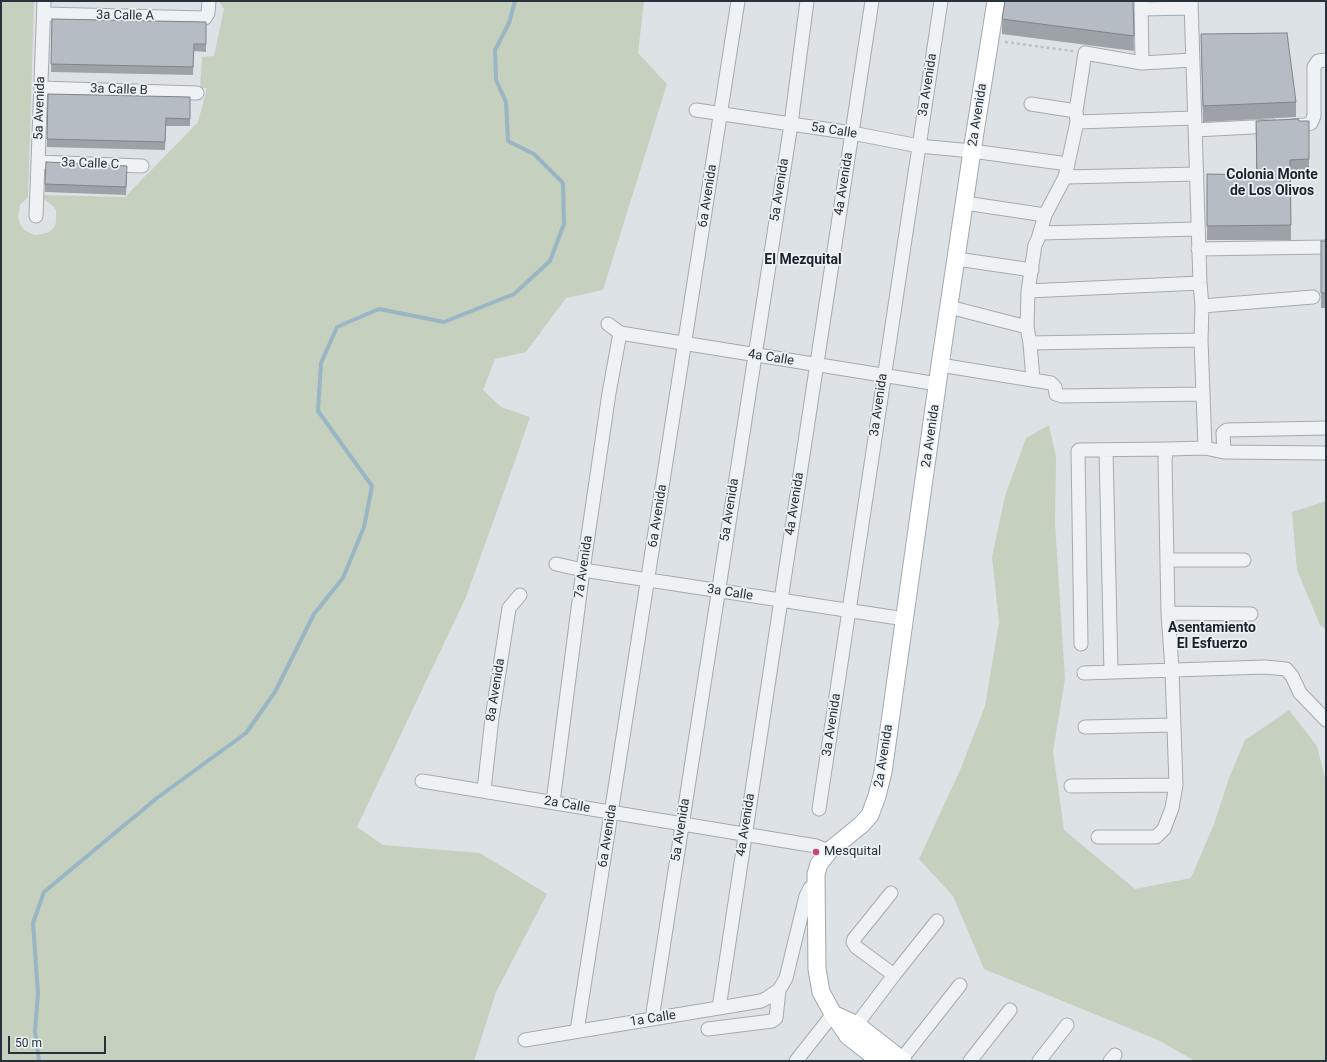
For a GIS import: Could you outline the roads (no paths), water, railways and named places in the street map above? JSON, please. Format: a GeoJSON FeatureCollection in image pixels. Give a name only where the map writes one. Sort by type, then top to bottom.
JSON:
{"type":"FeatureCollection","features":[{"type":"Feature","properties":{"kind":"main road","name":"2a Avenida"},"geometry":{"type":"LineString","coordinates":[[833,1014],[823,996],[818,978],[817,868],[821,860],[829,851],[866,820],[875,804],[883,772],[940,365],[996,1]]}},
{"type":"Feature","properties":{"kind":"main road"},"geometry":{"type":"LineString","coordinates":[[833,1014],[852,1030],[880,1061]]}},
{"type":"Feature","properties":{"kind":"main road"},"geometry":{"type":"LineString","coordinates":[[852,1030],[902,1060]]}},
{"type":"Feature","properties":{"kind":"street","name":"3a Calle A"},"geometry":{"type":"LineString","coordinates":[[44,7],[206,18],[209,1]]}},
{"type":"Feature","properties":{"kind":"street","name":"6a Avenida"},"geometry":{"type":"LineString","coordinates":[[577,1031],[738,1]]}},
{"type":"Feature","properties":{"kind":"street","name":"5a Avenida"},"geometry":{"type":"LineString","coordinates":[[652,1019],[791,124],[807,1]]}},
{"type":"Feature","properties":{"kind":"street","name":"4a Avenida"},"geometry":{"type":"LineString","coordinates":[[719,1008],[872,1]]}},
{"type":"Feature","properties":{"kind":"street","name":"3a Avenida"},"geometry":{"type":"LineString","coordinates":[[819,809],[941,1]]}},
{"type":"Feature","properties":{"kind":"street"},"geometry":{"type":"LineString","coordinates":[[1142,63],[1141,5],[1191,5],[1198,249],[1202,306],[1201,340],[1204,448]]}},
{"type":"Feature","properties":{"kind":"street","name":"5a Avenida"},"geometry":{"type":"LineString","coordinates":[[36,216],[44,7]]}},
{"type":"Feature","properties":{"kind":"street"},"geometry":{"type":"LineString","coordinates":[[1033,380],[1027,327],[1028,291],[1035,245],[1046,215],[1066,171],[1076,117],[1085,53],[1142,63],[1192,60]]}},
{"type":"Feature","properties":{"kind":"street"},"geometry":{"type":"LineString","coordinates":[[1031,104],[1076,117],[1194,124],[1307,125],[1311,123],[1314,116],[1320,90],[1315,63],[1326,60]]}},
{"type":"Feature","properties":{"kind":"street","name":"3a Calle B"},"geometry":{"type":"LineString","coordinates":[[41,88],[197,93]]}},
{"type":"Feature","properties":{"kind":"street","name":"5a Calle"},"geometry":{"type":"LineString","coordinates":[[696,110],[852,133],[918,146],[972,151],[1066,171],[1196,174]]}},
{"type":"Feature","properties":{"kind":"street","name":"3a Calle C"},"geometry":{"type":"LineString","coordinates":[[38,162],[142,166]]}},
{"type":"Feature","properties":{"kind":"street"},"geometry":{"type":"LineString","coordinates":[[965,203],[1046,215]]}},
{"type":"Feature","properties":{"kind":"street"},"geometry":{"type":"LineString","coordinates":[[1040,233],[1198,229]]}},
{"type":"Feature","properties":{"kind":"street"},"geometry":{"type":"LineString","coordinates":[[1198,249],[1326,246]]}},
{"type":"Feature","properties":{"kind":"street"},"geometry":{"type":"LineString","coordinates":[[957,259],[1032,270]]}},
{"type":"Feature","properties":{"kind":"street"},"geometry":{"type":"LineString","coordinates":[[1028,291],[1200,283]]}},
{"type":"Feature","properties":{"kind":"street"},"geometry":{"type":"LineString","coordinates":[[1202,306],[1313,297]]}},
{"type":"Feature","properties":{"kind":"street"},"geometry":{"type":"LineString","coordinates":[[949,307],[1027,327]]}},
{"type":"Feature","properties":{"kind":"street","name":"4a Calle"},"geometry":{"type":"LineString","coordinates":[[608,324],[620,333],[816,366],[938,384]]}},
{"type":"Feature","properties":{"kind":"street","name":"7a Avenida"},"geometry":{"type":"LineString","coordinates":[[553,802],[583,570],[620,333]]}},
{"type":"Feature","properties":{"kind":"street"},"geometry":{"type":"LineString","coordinates":[[1030,343],[1201,340]]}},
{"type":"Feature","properties":{"kind":"street"},"geometry":{"type":"LineString","coordinates":[[940,365],[1051,383],[1055,387],[1056,394],[1062,396],[1203,394]]}},
{"type":"Feature","properties":{"kind":"street"},"geometry":{"type":"LineString","coordinates":[[1224,452],[1223,433],[1227,430],[1326,428]]}},
{"type":"Feature","properties":{"kind":"street"},"geometry":{"type":"LineString","coordinates":[[1081,644],[1078,451],[1081,449],[1167,450],[1204,448],[1224,452],[1326,452]]}},
{"type":"Feature","properties":{"kind":"street"},"geometry":{"type":"LineString","coordinates":[[1106,450],[1111,672]]}},
{"type":"Feature","properties":{"kind":"street"},"geometry":{"type":"LineString","coordinates":[[1098,837],[1156,837],[1164,829],[1172,808],[1176,785],[1172,670],[1168,613],[1165,460],[1167,450]]}},
{"type":"Feature","properties":{"kind":"street"},"geometry":{"type":"LineString","coordinates":[[1167,560],[1244,560]]}},
{"type":"Feature","properties":{"kind":"street","name":"3a Calle"},"geometry":{"type":"LineString","coordinates":[[556,564],[583,570],[905,619]]}},
{"type":"Feature","properties":{"kind":"street","name":"8a Avenida"},"geometry":{"type":"LineString","coordinates":[[484,790],[492,718],[509,608],[520,595]]}},
{"type":"Feature","properties":{"kind":"street"},"geometry":{"type":"LineString","coordinates":[[1168,613],[1251,614]]}},
{"type":"Feature","properties":{"kind":"street"},"geometry":{"type":"LineString","coordinates":[[1084,673],[1266,667],[1286,669],[1292,676],[1300,693],[1326,720]]}},
{"type":"Feature","properties":{"kind":"street"},"geometry":{"type":"LineString","coordinates":[[1086,728],[1173,725]]}},
{"type":"Feature","properties":{"kind":"street","name":"2a Calle"},"geometry":{"type":"LineString","coordinates":[[422,781],[484,790],[816,846],[829,851]]}},
{"type":"Feature","properties":{"kind":"street"},"geometry":{"type":"LineString","coordinates":[[1072,786],[1176,785]]}},
{"type":"Feature","properties":{"kind":"street"},"geometry":{"type":"LineString","coordinates":[[708,1029],[772,1021],[776,1018],[778,990],[783,984],[788,971],[806,896],[810,888],[816,887]]}},
{"type":"Feature","properties":{"kind":"street"},"geometry":{"type":"LineString","coordinates":[[892,893],[853,942],[856,948],[894,975]]}},
{"type":"Feature","properties":{"kind":"street"},"geometry":{"type":"LineString","coordinates":[[852,1030],[937,921]]}},
{"type":"Feature","properties":{"kind":"street"},"geometry":{"type":"LineString","coordinates":[[902,1060],[960,985]]}},
{"type":"Feature","properties":{"kind":"street","name":"1a Calle"},"geometry":{"type":"LineString","coordinates":[[525,1040],[761,1001],[778,990]]}},
{"type":"Feature","properties":{"kind":"street"},"geometry":{"type":"LineString","coordinates":[[970,1061],[1010,1010]]}},
{"type":"Feature","properties":{"kind":"street"},"geometry":{"type":"LineString","coordinates":[[796,1061],[833,1014]]}},
{"type":"Feature","properties":{"kind":"street"},"geometry":{"type":"LineString","coordinates":[[1039,1061],[1067,1025]]}},
{"type":"Feature","properties":{"kind":"waterway"},"geometry":{"type":"LineString","coordinates":[[39,1061],[35,1031],[38,994],[33,923],[44,892],[157,798],[246,733],[275,692],[314,614],[343,578],[364,527],[372,486],[318,411],[321,363],[337,327],[379,309],[444,322],[514,294],[550,261],[564,224],[563,183],[534,154],[508,141],[506,102],[496,80],[495,50],[509,23],[515,1]]}},
{"type":"Feature","properties":{"kind":"place","name":"Mesquital"},"geometry":{"type":"Point","coordinates":[816,852]}},
{"type":"Feature","properties":{"kind":"district","name":"Colonia Monte de Los Olivos"},"geometry":{"type":"Point","coordinates":[1272,184]}},
{"type":"Feature","properties":{"kind":"district","name":"El Mezquital"},"geometry":{"type":"Point","coordinates":[803,260]}},
{"type":"Feature","properties":{"kind":"district","name":"Asentamiento El Esfuerzo"},"geometry":{"type":"Point","coordinates":[1212,636]}}]}
